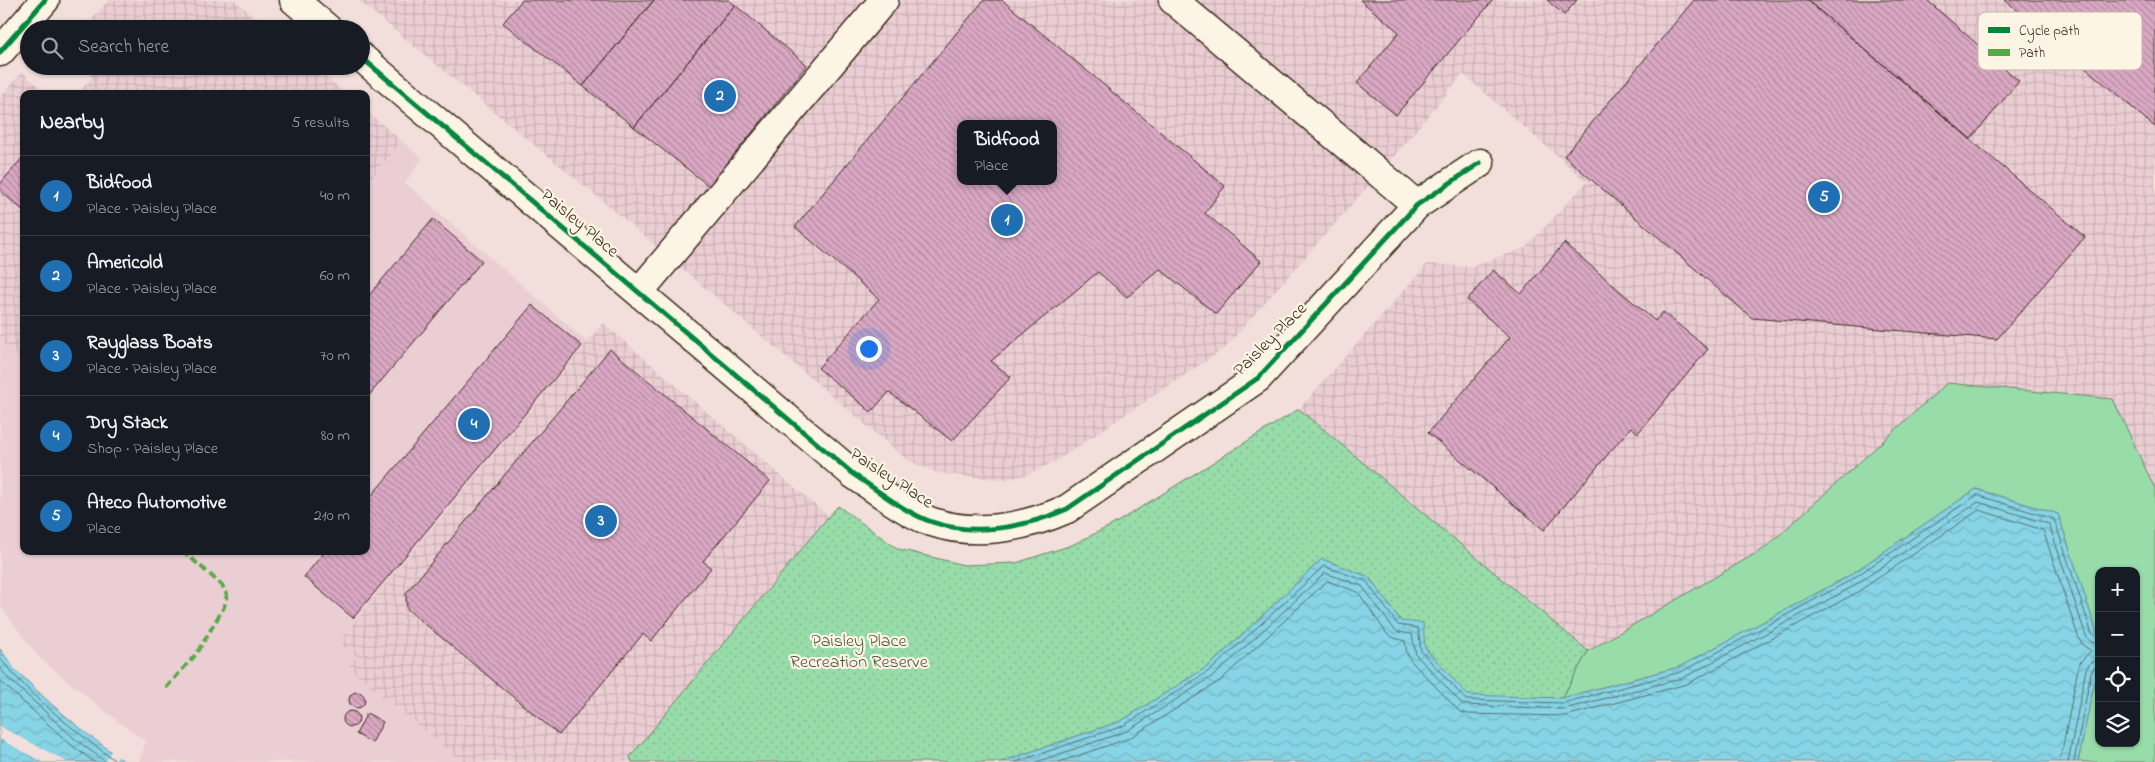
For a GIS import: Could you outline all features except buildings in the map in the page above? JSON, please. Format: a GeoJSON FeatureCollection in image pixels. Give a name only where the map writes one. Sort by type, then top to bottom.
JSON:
{"type":"FeatureCollection","features":[{"type":"Feature","properties":{"kind":"street"},"geometry":{"type":"LineString","coordinates":[[28,20],[45,0]]}},
{"type":"Feature","properties":{"kind":"street"},"geometry":{"type":"LineString","coordinates":[[294,0],[317,20]]}},
{"type":"Feature","properties":{"kind":"street"},"geometry":{"type":"LineString","coordinates":[[639,292],[884,0]]}},
{"type":"Feature","properties":{"kind":"street"},"geometry":{"type":"LineString","coordinates":[[1173,0],[1417,205]]}},
{"type":"Feature","properties":{"kind":"street"},"geometry":{"type":"LineString","coordinates":[[0,52],[20,29]]}},
{"type":"Feature","properties":{"kind":"street","name":"Paisley Place"},"geometry":{"type":"LineString","coordinates":[[370,65],[854,474],[901,505],[932,522],[972,530],[1005,527],[1042,520],[1067,510],[1258,378],[1417,205],[1480,163]]}},
{"type":"Feature","properties":{"kind":"shaded area"},"geometry":{"type":"Polygon","coordinates":[[[109,0],[234,0],[258,20],[91,20],[109,0]]]}},
{"type":"Feature","properties":{"kind":"shaded area"},"geometry":{"type":"Polygon","coordinates":[[[358,0],[2155,0],[2155,489],[2113,399],[1947,383],[1765,548],[1588,651],[1299,409],[1427,264],[1472,267],[1526,247],[1587,182],[1463,74],[1385,167],[1225,348],[1056,461],[1029,474],[1007,479],[937,473],[907,460],[623,218],[358,0]]]}},
{"type":"Feature","properties":{"kind":"shaded area"},"geometry":{"type":"Polygon","coordinates":[[[20,74],[25,75],[42,90],[20,90],[20,358],[0,341],[0,98],[20,74]]]}},
{"type":"Feature","properties":{"kind":"shaded area"},"geometry":{"type":"Polygon","coordinates":[[[90,75],[324,75],[341,90],[81,90],[92,77],[90,75]]]}},
{"type":"Feature","properties":{"kind":"shaded area"},"geometry":{"type":"Polygon","coordinates":[[[370,114],[402,141],[370,179],[370,114]]]}},
{"type":"Feature","properties":{"kind":"shaded area"},"geometry":{"type":"Polygon","coordinates":[[[402,141],[422,159],[405,183],[587,342],[339,642],[357,658],[349,667],[462,762],[139,762],[146,741],[128,729],[39,658],[0,605],[0,341],[20,358],[20,555],[370,555],[370,179],[402,141]]]}},
{"type":"Feature","properties":{"kind":"shaded area"},"geometry":{"type":"Polygon","coordinates":[[[603,323],[828,516],[630,757],[632,762],[462,762],[348,667],[357,657],[338,642],[603,323]]]}},
{"type":"Feature","properties":{"kind":"green space"},"geometry":{"type":"Polygon","coordinates":[[[1947,383],[2113,399],[2155,489],[2155,762],[2078,762],[2095,679],[2095,747],[2140,747],[2140,567],[2095,567],[2095,627],[2058,514],[1976,489],[1847,577],[1679,667],[1562,698],[1588,651],[1765,548],[1947,383]]]}},
{"type":"Feature","properties":{"kind":"green space","name":"Paisley Place Recreation Reserve"},"geometry":{"type":"Polygon","coordinates":[[[1299,409],[1588,651],[1562,698],[1468,696],[1401,621],[1369,577],[1322,559],[1210,665],[1121,721],[1001,762],[632,762],[630,757],[838,506],[898,549],[964,565],[1016,563],[1072,545],[1114,524],[1299,409]]]}},
{"type":"Feature","properties":{"kind":"water"},"geometry":{"type":"Polygon","coordinates":[[[1976,489],[2058,514],[2095,627],[2095,679],[2078,762],[1001,762],[1121,721],[1210,665],[1322,559],[1369,577],[1401,621],[1423,623],[1425,648],[1468,695],[1562,698],[1679,667],[1847,577],[1976,489]]]}},
{"type":"Feature","properties":{"kind":"water"},"geometry":{"type":"Polygon","coordinates":[[[0,649],[42,696],[125,762],[0,762],[0,649]]]}},
{"type":"Feature","properties":{"kind":"pier"},"geometry":{"type":"Polygon","coordinates":[[[0,647],[16,667],[84,728],[128,762],[118,757],[115,762],[105,762],[111,751],[83,730],[15,669],[0,647]]]}},
{"type":"Feature","properties":{"kind":"pier"},"geometry":{"type":"Polygon","coordinates":[[[0,726],[67,762],[42,762],[0,739],[0,726]]]}},
{"type":"Feature","properties":{"kind":"marked path"},"geometry":{"type":"LineString","coordinates":[[166,688],[197,653],[224,607],[227,595],[222,585],[188,555]]}},
{"type":"Feature","properties":{"kind":"cycle path"},"geometry":{"type":"LineString","coordinates":[[28,20],[45,0]]}},
{"type":"Feature","properties":{"kind":"cycle path"},"geometry":{"type":"LineString","coordinates":[[0,52],[20,29]]}},
{"type":"Feature","properties":{"kind":"cycle path"},"geometry":{"type":"LineString","coordinates":[[370,65],[853,474],[892,501],[922,518],[966,529],[1001,528],[1018,525],[1067,509],[1258,378],[1417,205],[1480,163]]}},
{"type":"Feature","properties":{"kind":"place","name":"Americold"},"geometry":{"type":"Point","coordinates":[720,96]}},
{"type":"Feature","properties":{"kind":"place","name":"Ateco Automotive"},"geometry":{"type":"Point","coordinates":[1824,197]}},
{"type":"Feature","properties":{"kind":"place","name":"Bidfood"},"geometry":{"type":"Point","coordinates":[1007,220]}},
{"type":"Feature","properties":{"kind":"place","name":"Dry Stack"},"geometry":{"type":"Point","coordinates":[474,424]}},
{"type":"Feature","properties":{"kind":"place","name":"Rayglass Boats"},"geometry":{"type":"Point","coordinates":[601,521]}}]}
